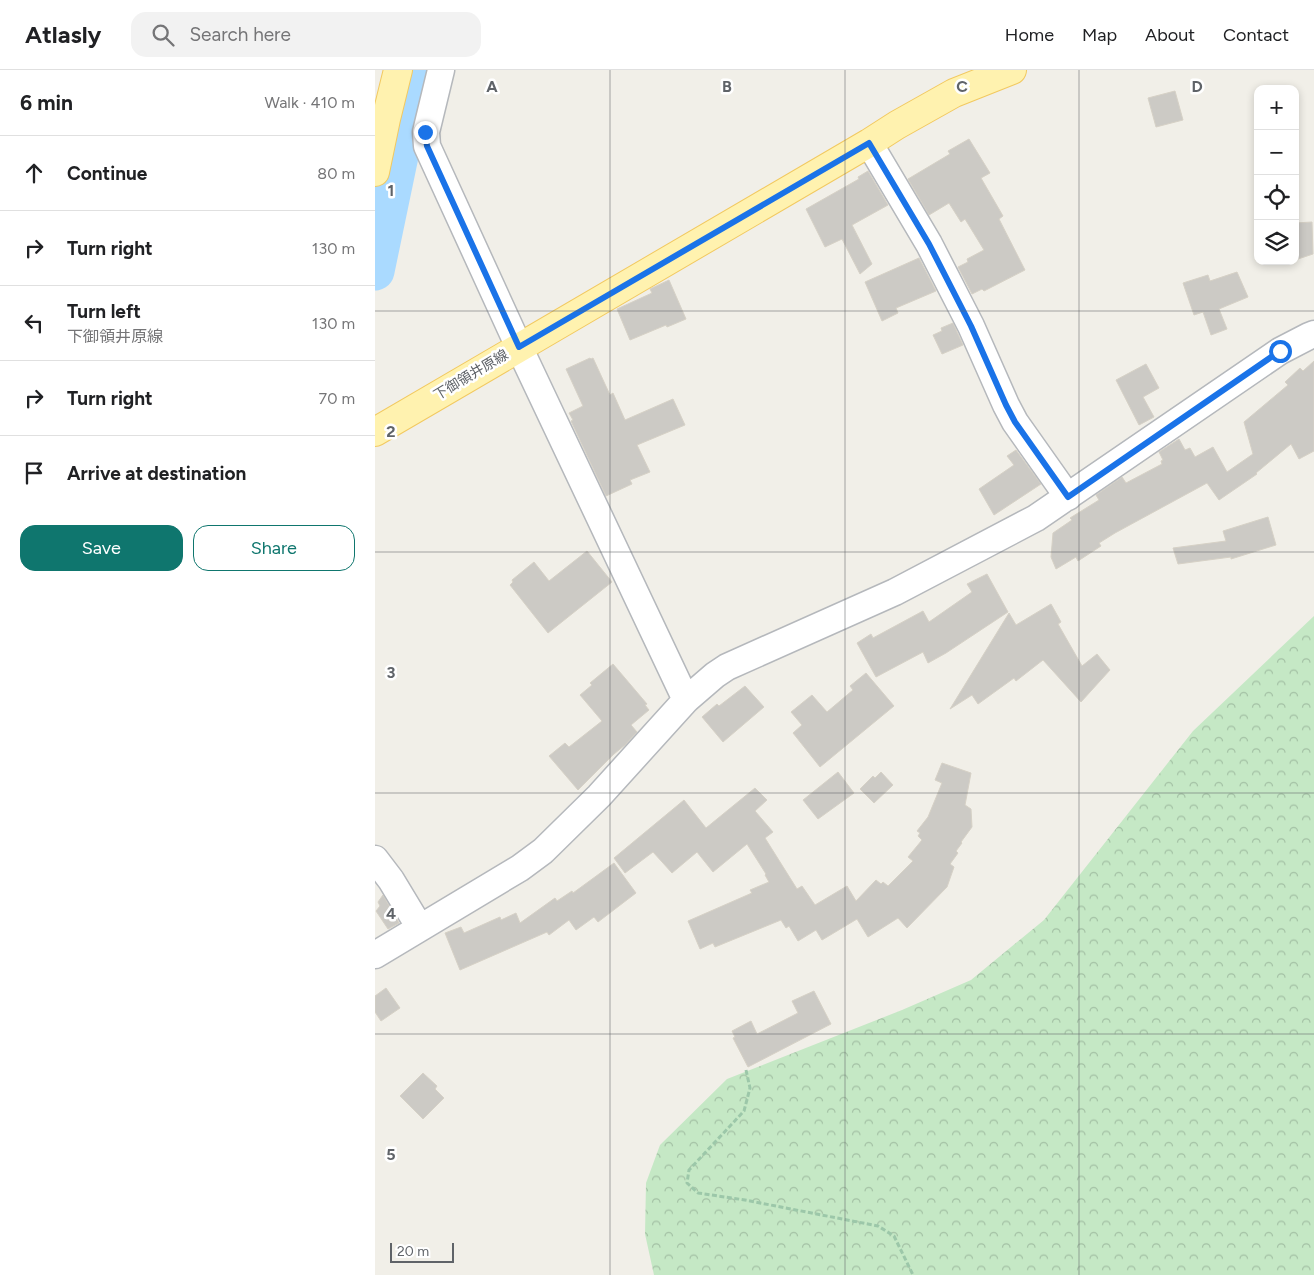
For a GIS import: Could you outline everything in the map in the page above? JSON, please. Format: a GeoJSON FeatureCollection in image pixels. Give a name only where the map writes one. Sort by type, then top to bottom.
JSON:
{"type":"FeatureCollection","features":[{"type":"Feature","properties":{"kind":"main road"},"geometry":{"type":"LineString","coordinates":[[376,166],[398,70]]}},
{"type":"Feature","properties":{"kind":"main road","name":"下御領井原線"},"geometry":{"type":"LineString","coordinates":[[375,432],[897,125],[954,93],[1011,70]]}},
{"type":"Feature","properties":{"kind":"street"},"geometry":{"type":"LineString","coordinates":[[441,70],[425,132],[427,146],[519,347],[686,700]]}},
{"type":"Feature","properties":{"kind":"street"},"geometry":{"type":"LineString","coordinates":[[869,143],[929,244],[971,326],[1015,422],[1068,497]]}},
{"type":"Feature","properties":{"kind":"street"},"geometry":{"type":"LineString","coordinates":[[375,955],[520,868],[543,851],[599,796],[686,700],[715,675],[895,592],[1036,518],[1280,351],[1314,334]]}},
{"type":"Feature","properties":{"kind":"street"},"geometry":{"type":"LineString","coordinates":[[375,859],[391,880],[421,928]]}},
{"type":"Feature","properties":{"kind":"path"},"geometry":{"type":"LineString","coordinates":[[746,1070],[750,1088],[745,1111],[689,1170],[687,1183],[698,1193],[745,1200],[878,1226],[894,1236],[913,1275]]}},
{"type":"Feature","properties":{"kind":"green space"},"geometry":{"type":"Polygon","coordinates":[[[1314,616],[1314,1275],[654,1275],[645,1234],[646,1183],[660,1145],[727,1079],[902,1010],[971,980],[1044,920],[1193,731],[1314,616]]]}},
{"type":"Feature","properties":{"kind":"building"},"geometry":{"type":"Polygon","coordinates":[[[1175,91],[1183,120],[1156,127],[1148,98],[1175,91]]]}},
{"type":"Feature","properties":{"kind":"building"},"geometry":{"type":"Polygon","coordinates":[[[969,139],[990,173],[981,178],[1003,216],[999,219],[1025,270],[984,291],[982,289],[972,294],[958,267],[968,262],[967,259],[984,250],[965,219],[961,222],[949,203],[929,215],[908,179],[950,154],[948,151],[969,139]]]}},
{"type":"Feature","properties":{"kind":"building"},"geometry":{"type":"Polygon","coordinates":[[[868,171],[888,205],[852,225],[872,264],[860,274],[842,239],[825,247],[806,209],[859,179],[858,177],[868,171]]]}},
{"type":"Feature","properties":{"kind":"building"},"geometry":{"type":"Polygon","coordinates":[[[1312,222],[1313,254],[1299,259],[1299,223],[1312,222]]]}},
{"type":"Feature","properties":{"kind":"building"},"geometry":{"type":"Polygon","coordinates":[[[919,258],[936,291],[896,308],[898,313],[882,321],[865,282],[919,258]]]}},
{"type":"Feature","properties":{"kind":"building"},"geometry":{"type":"Polygon","coordinates":[[[1237,272],[1248,297],[1219,309],[1227,329],[1211,335],[1203,312],[1194,315],[1183,283],[1208,275],[1210,281],[1237,272]]]}},
{"type":"Feature","properties":{"kind":"building"},"geometry":{"type":"Polygon","coordinates":[[[669,280],[686,319],[630,340],[617,309],[652,293],[650,289],[669,280]]]}},
{"type":"Feature","properties":{"kind":"building"},"geometry":{"type":"Polygon","coordinates":[[[953,323],[963,345],[942,354],[933,335],[942,331],[941,328],[953,323]]]}},
{"type":"Feature","properties":{"kind":"building"},"geometry":{"type":"Polygon","coordinates":[[[593,358],[610,395],[613,393],[625,420],[673,399],[685,425],[637,445],[650,472],[630,480],[632,484],[606,496],[569,413],[583,406],[566,369],[593,358]]]}},
{"type":"Feature","properties":{"kind":"building"},"geometry":{"type":"Polygon","coordinates":[[[1314,361],[1314,451],[1299,459],[1291,444],[1257,474],[1219,500],[1207,483],[1115,533],[1099,543],[1101,546],[1078,561],[1076,557],[1056,569],[1051,557],[1053,533],[1072,520],[1070,518],[1099,500],[1096,495],[1122,477],[1126,483],[1162,464],[1161,461],[1163,460],[1159,452],[1179,439],[1185,450],[1190,448],[1195,457],[1213,447],[1227,472],[1253,454],[1244,422],[1288,385],[1285,382],[1300,368],[1303,371],[1314,361]]]}},
{"type":"Feature","properties":{"kind":"building"},"geometry":{"type":"Polygon","coordinates":[[[1146,364],[1159,388],[1143,397],[1154,417],[1139,425],[1116,380],[1146,364]]]}},
{"type":"Feature","properties":{"kind":"building"},"geometry":{"type":"Polygon","coordinates":[[[1016,450],[1041,484],[994,515],[979,489],[1014,465],[1007,456],[1016,450]]]}},
{"type":"Feature","properties":{"kind":"building"},"geometry":{"type":"Polygon","coordinates":[[[1268,517],[1276,545],[1231,559],[1231,557],[1178,564],[1173,548],[1226,541],[1223,531],[1268,517]]]}},
{"type":"Feature","properties":{"kind":"building"},"geometry":{"type":"Polygon","coordinates":[[[587,551],[612,582],[548,633],[510,585],[513,582],[512,580],[534,562],[549,581],[587,551]]]}},
{"type":"Feature","properties":{"kind":"building"},"geometry":{"type":"Polygon","coordinates":[[[987,574],[1008,612],[928,663],[923,652],[876,677],[857,643],[871,634],[873,638],[923,611],[929,622],[972,592],[967,584],[987,574]]]}},
{"type":"Feature","properties":{"kind":"building"},"geometry":{"type":"Polygon","coordinates":[[[1051,604],[1061,622],[1058,624],[1082,666],[1097,654],[1110,670],[1081,702],[1043,660],[1016,681],[1014,678],[978,704],[972,695],[950,709],[1009,613],[1016,625],[1051,604]]]}},
{"type":"Feature","properties":{"kind":"building"},"geometry":{"type":"Polygon","coordinates":[[[613,664],[647,704],[645,705],[649,710],[631,725],[637,732],[578,790],[549,756],[565,743],[569,747],[602,721],[580,695],[592,685],[590,683],[613,664]]]}},
{"type":"Feature","properties":{"kind":"building"},"geometry":{"type":"Polygon","coordinates":[[[866,673],[894,706],[820,767],[793,733],[802,725],[791,712],[812,695],[827,712],[853,690],[850,686],[866,673]]]}},
{"type":"Feature","properties":{"kind":"building"},"geometry":{"type":"Polygon","coordinates":[[[745,686],[764,707],[723,742],[702,717],[717,704],[719,706],[745,686]]]}},
{"type":"Feature","properties":{"kind":"building"},"geometry":{"type":"Polygon","coordinates":[[[942,763],[971,773],[965,805],[971,809],[972,827],[961,842],[956,851],[958,853],[950,864],[954,867],[947,887],[907,928],[898,918],[868,937],[857,919],[822,940],[816,930],[798,941],[789,926],[786,928],[781,920],[715,947],[713,943],[700,949],[688,921],[752,893],[750,890],[769,882],[747,844],[713,872],[697,852],[672,873],[653,852],[625,873],[614,858],[684,800],[706,828],[755,788],[767,800],[755,811],[773,832],[765,838],[797,889],[802,886],[815,905],[847,886],[856,901],[876,880],[888,886],[913,861],[908,857],[922,840],[918,836],[920,833],[917,831],[928,817],[942,783],[935,780],[942,763]]]}},
{"type":"Feature","properties":{"kind":"building"},"geometry":{"type":"Polygon","coordinates":[[[838,772],[854,793],[818,819],[803,800],[838,772]]]}},
{"type":"Feature","properties":{"kind":"building"},"geometry":{"type":"Polygon","coordinates":[[[881,772],[893,785],[874,803],[860,789],[873,776],[875,778],[881,772]]]}},
{"type":"Feature","properties":{"kind":"building"},"geometry":{"type":"Polygon","coordinates":[[[614,863],[636,893],[598,922],[594,917],[576,930],[569,920],[549,935],[547,932],[460,970],[445,933],[461,927],[464,933],[500,917],[501,920],[516,913],[520,923],[555,898],[557,901],[572,891],[573,893],[614,863]]]}},
{"type":"Feature","properties":{"kind":"building"},"geometry":{"type":"Polygon","coordinates":[[[383,895],[399,923],[388,929],[376,911],[380,906],[378,902],[383,895]]]}},
{"type":"Feature","properties":{"kind":"building"},"geometry":{"type":"Polygon","coordinates":[[[386,988],[400,1008],[381,1021],[375,1012],[375,996],[386,988]]]}},
{"type":"Feature","properties":{"kind":"building"},"geometry":{"type":"Polygon","coordinates":[[[814,991],[831,1024],[748,1067],[733,1038],[735,1037],[732,1031],[751,1021],[757,1034],[798,1013],[792,1001],[814,991]]]}},
{"type":"Feature","properties":{"kind":"building"},"geometry":{"type":"Polygon","coordinates":[[[423,1073],[437,1086],[435,1089],[444,1098],[423,1119],[400,1096],[423,1073]]]}},
{"type":"Feature","properties":{"kind":"waterway"},"geometry":{"type":"LineString","coordinates":[[375,271],[419,70]]}},
{"type":"Feature","properties":{"kind":"route"},"geometry":{"type":"LineString","coordinates":[[425,132],[427,146],[519,347],[869,143],[929,244],[971,326],[1015,422],[1068,497],[1280,351]]}}]}
